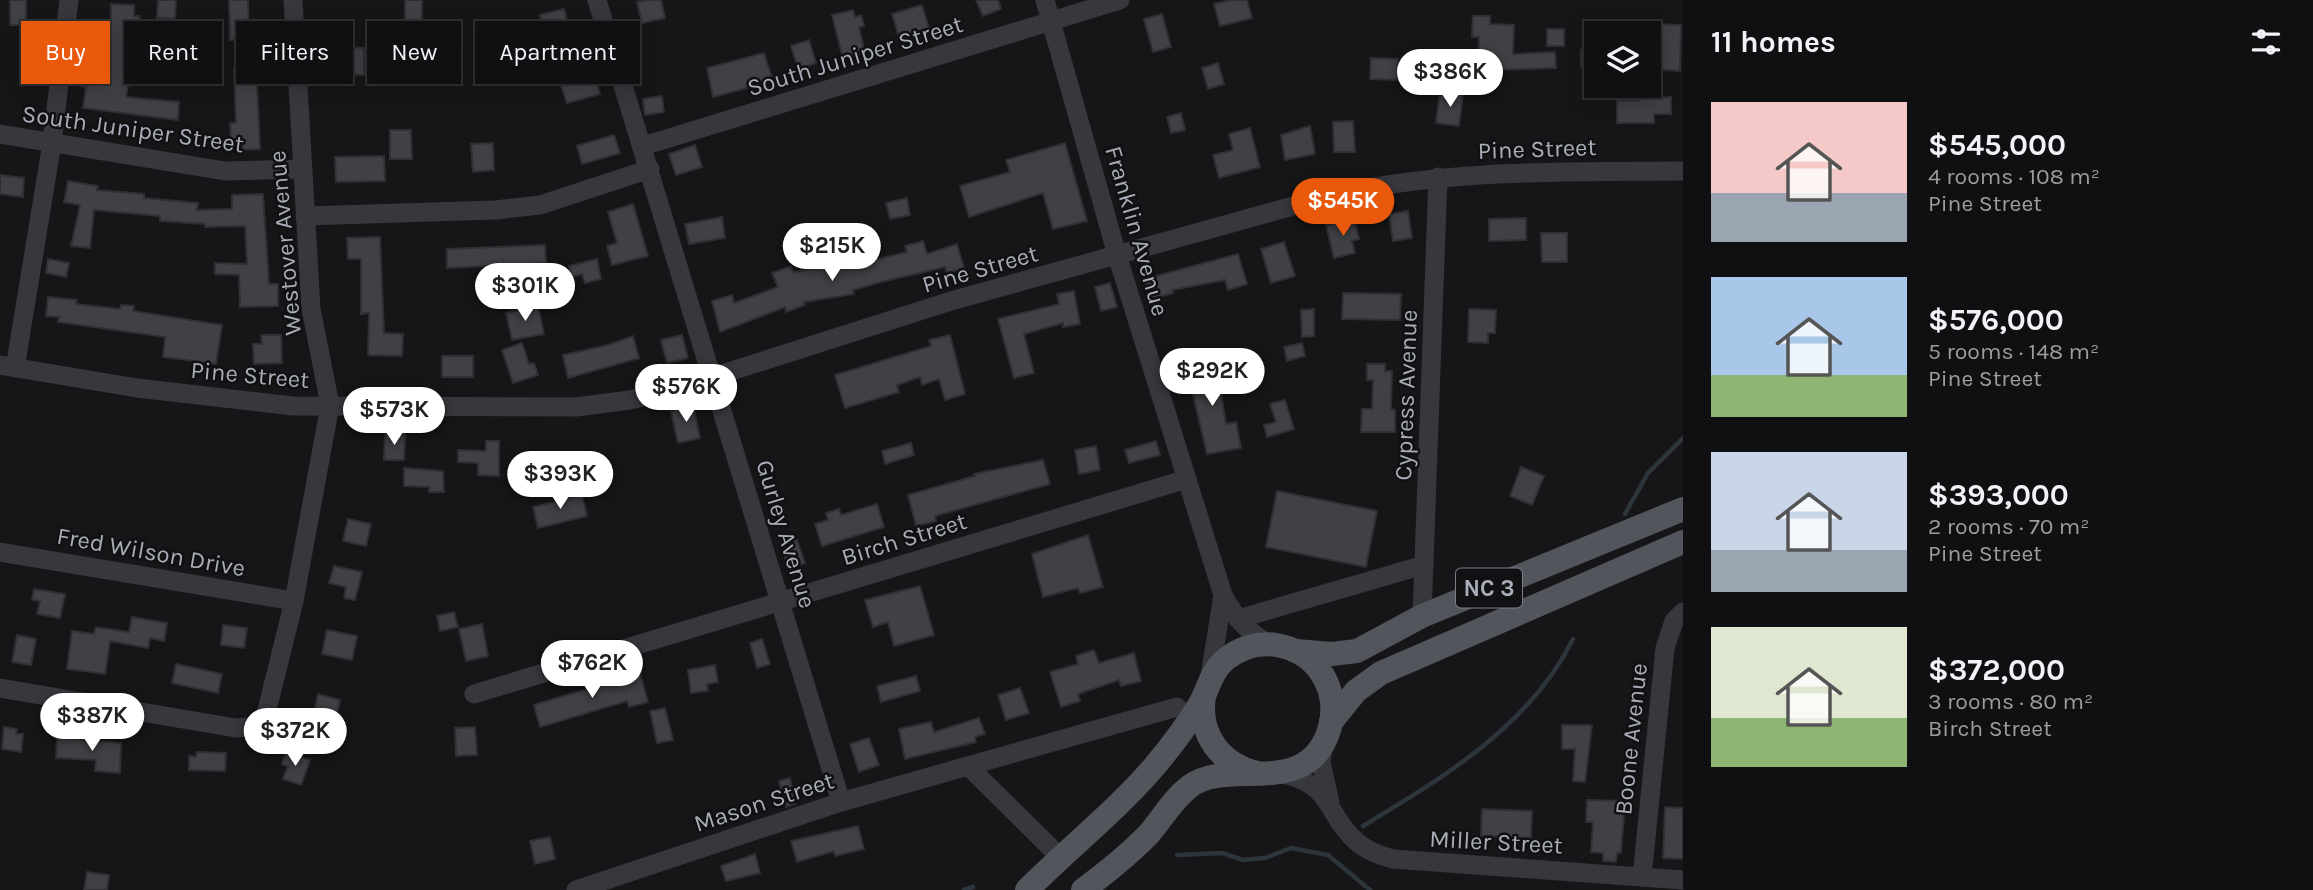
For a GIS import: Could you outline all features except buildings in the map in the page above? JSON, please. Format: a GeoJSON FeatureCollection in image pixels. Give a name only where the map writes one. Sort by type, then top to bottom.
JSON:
{"type":"FeatureCollection","features":[{"type":"Feature","properties":{"kind":"main road","name":"NC 3"},"geometry":{"type":"LineString","coordinates":[[1296,651],[1332,654],[1357,651],[1422,616],[1683,509]]}},
{"type":"Feature","properties":{"kind":"main road"},"geometry":{"type":"LineString","coordinates":[[1083,890],[1138,845],[1176,798],[1195,782],[1209,778],[1272,773],[1305,762],[1356,691],[1381,673],[1683,542]]}},
{"type":"Feature","properties":{"kind":"main road"},"geometry":{"type":"LineString","coordinates":[[1027,890],[1153,768],[1193,715],[1220,665],[1234,653],[1269,644],[1296,651],[1312,661],[1324,676],[1331,694],[1328,731]]}},
{"type":"Feature","properties":{"kind":"main road"},"geometry":{"type":"LineString","coordinates":[[1208,685],[1203,719],[1215,747],[1237,766],[1272,773]]}},
{"type":"Feature","properties":{"kind":"street"},"geometry":{"type":"LineString","coordinates":[[8,367],[52,143],[69,0]]}},
{"type":"Feature","properties":{"kind":"street","name":"Westover Avenue"},"geometry":{"type":"LineString","coordinates":[[0,688],[236,728],[263,726],[294,601],[330,405],[311,309],[293,0]]}},
{"type":"Feature","properties":{"kind":"street","name":"Gurley Avenue"},"geometry":{"type":"LineString","coordinates":[[597,0],[714,377],[841,802]]}},
{"type":"Feature","properties":{"kind":"street","name":"Franklin Avenue"},"geometry":{"type":"LineString","coordinates":[[1045,0],[1117,255],[1223,594],[1238,619],[1252,635],[1269,644]]}},
{"type":"Feature","properties":{"kind":"street","name":"South Juniper Street"},"geometry":{"type":"LineString","coordinates":[[643,146],[1120,0]]}},
{"type":"Feature","properties":{"kind":"street","name":"South Juniper Street"},"geometry":{"type":"LineString","coordinates":[[0,134],[225,171],[302,169]]}},
{"type":"Feature","properties":{"kind":"street"},"geometry":{"type":"LineString","coordinates":[[305,216],[495,210],[540,205],[650,169]]}},
{"type":"Feature","properties":{"kind":"street","name":"Pine Street"},"geometry":{"type":"LineString","coordinates":[[8,367],[137,388],[293,406],[576,407],[630,400],[714,377],[951,301],[1329,195],[1384,183],[1438,177],[1683,171]]}},
{"type":"Feature","properties":{"kind":"street","name":"Cypress Avenue"},"geometry":{"type":"LineString","coordinates":[[1422,616],[1438,177]]}},
{"type":"Feature","properties":{"kind":"street","name":"Birch Street"},"geometry":{"type":"LineString","coordinates":[[474,694],[1187,478]]}},
{"type":"Feature","properties":{"kind":"street","name":"Fred Wilson Drive"},"geometry":{"type":"LineString","coordinates":[[0,552],[294,601]]}},
{"type":"Feature","properties":{"kind":"street"},"geometry":{"type":"LineString","coordinates":[[1238,619],[1424,565]]}},
{"type":"Feature","properties":{"kind":"street","name":"Franklin Avenue"},"geometry":{"type":"LineString","coordinates":[[1208,685],[1223,594]]}},
{"type":"Feature","properties":{"kind":"street","name":"Boone Avenue"},"geometry":{"type":"LineString","coordinates":[[1642,877],[1665,648],[1674,621],[1683,612]]}},
{"type":"Feature","properties":{"kind":"street","name":"Mason Street"},"geometry":{"type":"LineString","coordinates":[[576,890],[841,802],[1177,707]]}},
{"type":"Feature","properties":{"kind":"street","name":"Miller Street"},"geometry":{"type":"LineString","coordinates":[[1328,731],[1321,763],[1331,803]]}},
{"type":"Feature","properties":{"kind":"street"},"geometry":{"type":"LineString","coordinates":[[968,766],[1060,857]]}},
{"type":"Feature","properties":{"kind":"street","name":"Miller Street"},"geometry":{"type":"LineString","coordinates":[[1272,773],[1308,782],[1331,803],[1358,842],[1393,859],[1683,880]]}},
{"type":"Feature","properties":{"kind":"waterway"},"geometry":{"type":"LineString","coordinates":[[1625,514],[1648,473],[1683,438]]}},
{"type":"Feature","properties":{"kind":"waterway"},"geometry":{"type":"LineString","coordinates":[[1363,826],[1454,768],[1509,723],[1555,670],[1573,639]]}},
{"type":"Feature","properties":{"kind":"waterway"},"geometry":{"type":"LineString","coordinates":[[1177,855],[1222,853],[1243,860],[1265,858],[1291,848],[1328,855],[1370,890]]}},
{"type":"Feature","properties":{"kind":"waterway"},"geometry":{"type":"LineString","coordinates":[[964,890],[973,887]]}}]}
